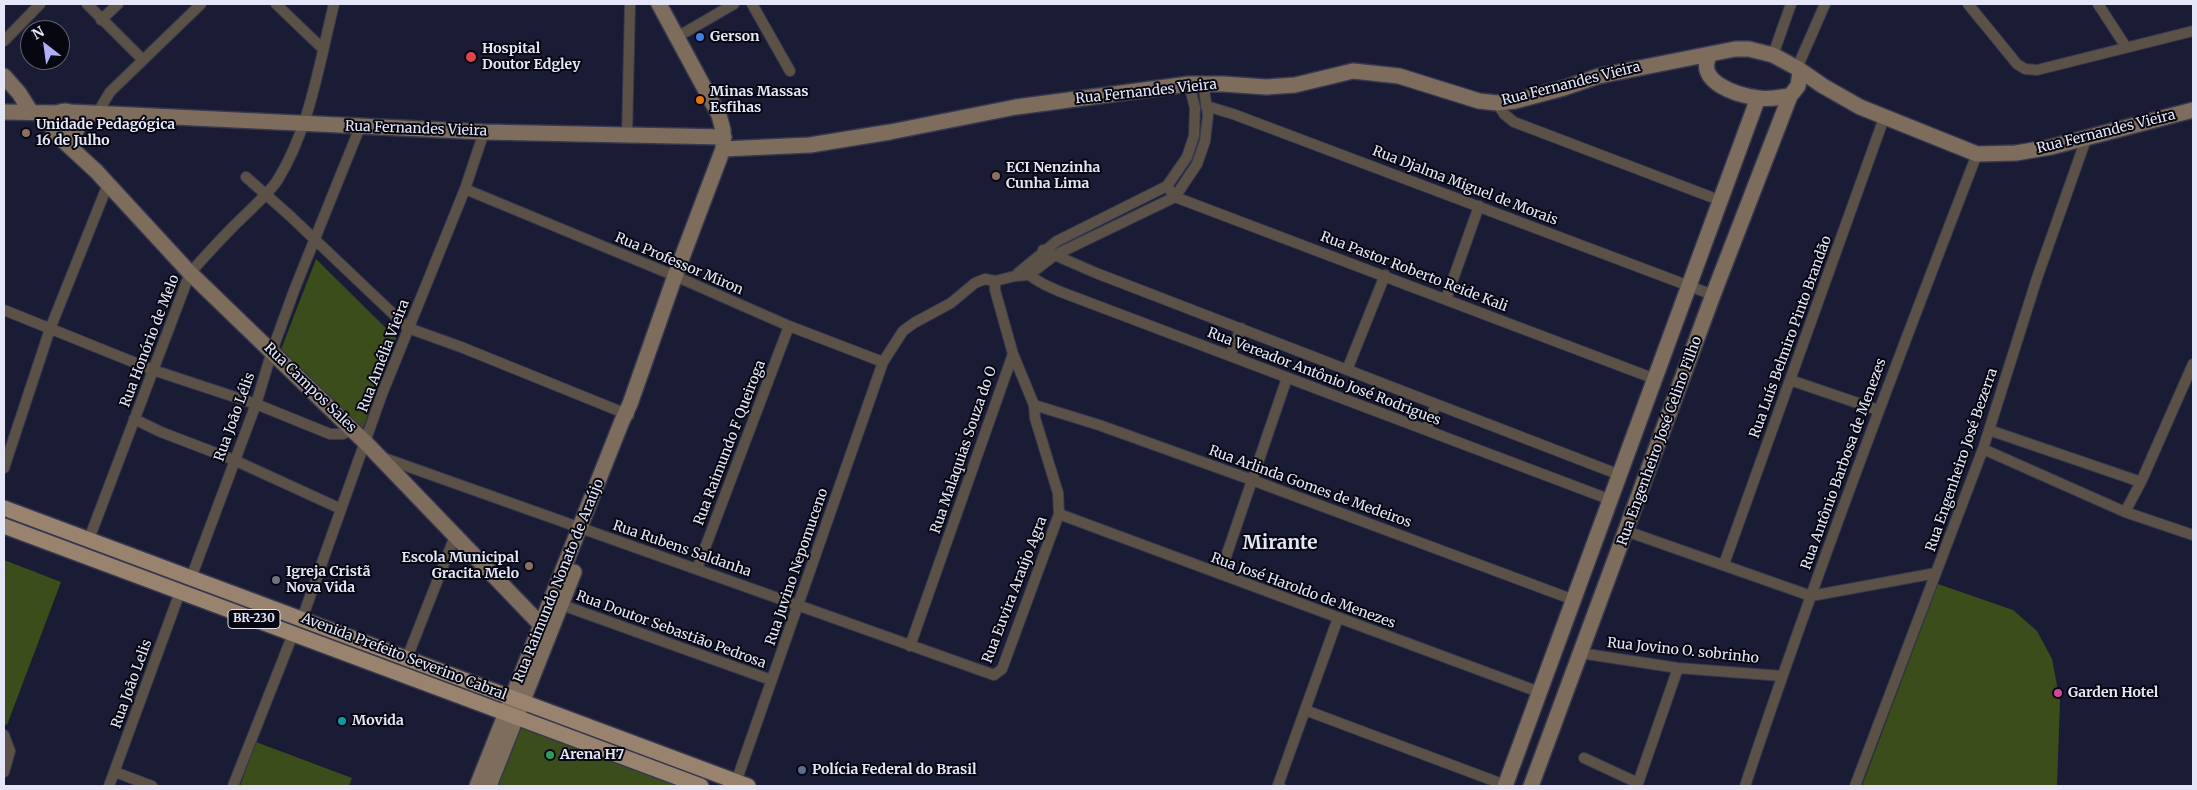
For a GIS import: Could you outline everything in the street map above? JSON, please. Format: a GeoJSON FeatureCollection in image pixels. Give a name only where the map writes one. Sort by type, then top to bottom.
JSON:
{"type":"FeatureCollection","features":[{"type":"Feature","properties":{"kind":"main road","name":"Avenida Prefeito Severino Cabral"},"geometry":{"type":"LineString","coordinates":[[4,508],[742,784]]}},
{"type":"Feature","properties":{"kind":"main road","name":"Avenida Prefeito Severino Cabral"},"geometry":{"type":"LineString","coordinates":[[4,526],[701,786]]}},
{"type":"Feature","properties":{"kind":"street"},"geometry":{"type":"LineString","coordinates":[[4,41],[40,4]]}},
{"type":"Feature","properties":{"kind":"street"},"geometry":{"type":"LineString","coordinates":[[87,4],[143,60]]}},
{"type":"Feature","properties":{"kind":"street"},"geometry":{"type":"LineString","coordinates":[[101,20],[118,4]]}},
{"type":"Feature","properties":{"kind":"street"},"geometry":{"type":"LineString","coordinates":[[103,114],[110,92],[201,4]]}},
{"type":"Feature","properties":{"kind":"street"},"geometry":{"type":"LineString","coordinates":[[276,4],[323,49]]}},
{"type":"Feature","properties":{"kind":"street","name":"Rua Honório de Melo"},"geometry":{"type":"LineString","coordinates":[[89,539],[190,273],[224,236],[267,195],[277,181],[294,148],[303,124],[334,4]]}},
{"type":"Feature","properties":{"kind":"street"},"geometry":{"type":"LineString","coordinates":[[627,136],[630,4]]}},
{"type":"Feature","properties":{"kind":"street"},"geometry":{"type":"LineString","coordinates":[[660,4],[719,115],[724,143]]}},
{"type":"Feature","properties":{"kind":"street"},"geometry":{"type":"LineString","coordinates":[[677,37],[734,4]]}},
{"type":"Feature","properties":{"kind":"street"},"geometry":{"type":"LineString","coordinates":[[752,4],[790,71]]}},
{"type":"Feature","properties":{"kind":"street"},"geometry":{"type":"LineString","coordinates":[[1773,55],[1791,4]]}},
{"type":"Feature","properties":{"kind":"street","name":"Rua Engenheiro José Celino Filho"},"geometry":{"type":"LineString","coordinates":[[1532,786],[1713,295],[1825,4]]}},
{"type":"Feature","properties":{"kind":"street"},"geometry":{"type":"LineString","coordinates":[[1968,4],[2017,64],[2025,69],[2037,70],[2193,32]]}},
{"type":"Feature","properties":{"kind":"street"},"geometry":{"type":"LineString","coordinates":[[2098,4],[2126,47]]}},
{"type":"Feature","properties":{"kind":"street","name":"Rua Fernandes Vieira"},"geometry":{"type":"LineString","coordinates":[[4,112],[64,112],[360,127],[627,136],[724,143],[810,145],[890,132],[1016,107],[1196,84],[1266,87],[1295,85],[1353,71],[1400,76],[1479,101],[1497,103],[1515,101],[1564,88],[1599,76],[1735,49],[1773,55],[1796,80],[1823,86],[1884,118],[1925,132],[1977,154],[2016,152],[2086,139],[2193,110]]}},
{"type":"Feature","properties":{"kind":"street","name":"Rua Fernandes Vieira"},"geometry":{"type":"LineString","coordinates":[[1710,54],[1706,61],[1706,71],[1710,79],[1716,84],[1736,92],[1758,98],[1796,80]]}},
{"type":"Feature","properties":{"kind":"street"},"geometry":{"type":"LineString","coordinates":[[4,76],[19,92],[33,113],[65,133]]}},
{"type":"Feature","properties":{"kind":"street"},"geometry":{"type":"LineString","coordinates":[[995,281],[1022,273],[1175,197],[1197,164],[1205,141],[1208,115],[1196,84]]}},
{"type":"Feature","properties":{"kind":"street"},"geometry":{"type":"LineString","coordinates":[[1022,273],[1044,250],[1057,240],[1167,186],[1187,157],[1194,136],[1196,84]]}},
{"type":"Feature","properties":{"kind":"street","name":"Rua Engenheiro José Celino Filho"},"geometry":{"type":"LineString","coordinates":[[1505,786],[1758,98]]}},
{"type":"Feature","properties":{"kind":"street"},"geometry":{"type":"LineString","coordinates":[[1497,103],[1504,114],[1514,122],[1711,198]]}},
{"type":"Feature","properties":{"kind":"street","name":"Rua Djalma Miguel de Morais"},"geometry":{"type":"LineString","coordinates":[[1206,106],[1233,114],[1713,295]]}},
{"type":"Feature","properties":{"kind":"street"},"geometry":{"type":"LineString","coordinates":[[64,112],[78,120],[65,133],[52,124],[64,112]]}},
{"type":"Feature","properties":{"kind":"street","name":"Rua Fernandes Vieira"},"geometry":{"type":"LineString","coordinates":[[65,133],[103,114]]}},
{"type":"Feature","properties":{"kind":"street","name":"Rua Luís Belmiro Pinto Brandão"},"geometry":{"type":"LineString","coordinates":[[1724,564],[1884,118]]}},
{"type":"Feature","properties":{"kind":"street","name":"Rua João Lélis"},"geometry":{"type":"LineString","coordinates":[[191,578],[256,404],[272,350],[360,127]]}},
{"type":"Feature","properties":{"kind":"street","name":"Rua Amélia Vieira"},"geometry":{"type":"LineString","coordinates":[[302,619],[408,328],[466,189],[484,132]]}},
{"type":"Feature","properties":{"kind":"street","name":"Rua Campos Sales"},"geometry":{"type":"LineString","coordinates":[[65,133],[75,153],[108,184],[190,273],[272,350],[366,443],[542,626]]}},
{"type":"Feature","properties":{"kind":"street","name":"Rua Engenheiro José Bezerra"},"geometry":{"type":"LineString","coordinates":[[1855,786],[1983,449],[2037,278],[2086,139]]}},
{"type":"Feature","properties":{"kind":"street","name":"Rua Raimundo Nonato de Araújo"},"geometry":{"type":"LineString","coordinates":[[478,786],[562,605],[585,530],[724,143]]}},
{"type":"Feature","properties":{"kind":"street","name":"Rua Antônio Barbosa de Menezes"},"geometry":{"type":"LineString","coordinates":[[1745,786],[1782,676],[1878,410],[1977,154]]}},
{"type":"Feature","properties":{"kind":"street"},"geometry":{"type":"LineString","coordinates":[[1178,171],[1188,178]]}},
{"type":"Feature","properties":{"kind":"street"},"geometry":{"type":"LineString","coordinates":[[246,177],[408,328],[461,346],[628,411]]}},
{"type":"Feature","properties":{"kind":"street"},"geometry":{"type":"LineString","coordinates":[[4,468],[50,329],[108,184]]}},
{"type":"Feature","properties":{"kind":"street"},"geometry":{"type":"LineString","coordinates":[[1167,186],[1175,197]]}},
{"type":"Feature","properties":{"kind":"street","name":"Rua Professor Miron"},"geometry":{"type":"LineString","coordinates":[[466,189],[675,276],[789,326],[883,362]]}},
{"type":"Feature","properties":{"kind":"street","name":"Rua Pastor Roberto Reide Kali"},"geometry":{"type":"LineString","coordinates":[[1175,197],[1385,275],[1655,379]]}},
{"type":"Feature","properties":{"kind":"street"},"geometry":{"type":"LineString","coordinates":[[1446,299],[1479,206]]}},
{"type":"Feature","properties":{"kind":"street","name":"Rua Vereador Antônio José Rodrigues"},"geometry":{"type":"LineString","coordinates":[[1044,250],[1347,370],[1620,475]]}},
{"type":"Feature","properties":{"kind":"street","name":"Rua Vereador Antônio José Rodrigues"},"geometry":{"type":"LineString","coordinates":[[1022,273],[1061,292],[1611,500]]}},
{"type":"Feature","properties":{"kind":"street"},"geometry":{"type":"LineString","coordinates":[[1347,370],[1385,275]]}},
{"type":"Feature","properties":{"kind":"street","name":"Rua Juvino Nepomuceno"},"geometry":{"type":"LineString","coordinates":[[742,784],[771,680],[883,362],[903,331],[914,323],[951,303],[975,283],[985,279],[995,281]]}},
{"type":"Feature","properties":{"kind":"street","name":"Rua Malaquias Souza do O"},"geometry":{"type":"LineString","coordinates":[[910,646],[1013,354],[994,290],[995,281]]}},
{"type":"Feature","properties":{"kind":"street"},"geometry":{"type":"LineString","coordinates":[[4,310],[153,370],[256,404],[330,434],[343,434],[352,430]]}},
{"type":"Feature","properties":{"kind":"street","name":"Rua Raimundo F Queiroga"},"geometry":{"type":"LineString","coordinates":[[697,569],[789,326]]}},
{"type":"Feature","properties":{"kind":"street"},"geometry":{"type":"LineString","coordinates":[[1230,356],[1241,328]]}},
{"type":"Feature","properties":{"kind":"street","name":"Rua Euvira Araújo Agra"},"geometry":{"type":"LineString","coordinates":[[978,671],[994,675],[1002,670],[1059,514],[1058,493],[1034,418],[1034,405],[1013,354]]}},
{"type":"Feature","properties":{"kind":"street"},"geometry":{"type":"LineString","coordinates":[[2126,512],[2193,364]]}},
{"type":"Feature","properties":{"kind":"street"},"geometry":{"type":"LineString","coordinates":[[1220,574],[1287,378]]}},
{"type":"Feature","properties":{"kind":"street"},"geometry":{"type":"LineString","coordinates":[[1790,380],[1878,410]]}},
{"type":"Feature","properties":{"kind":"street"},"geometry":{"type":"LineString","coordinates":[[1426,430],[1436,404]]}},
{"type":"Feature","properties":{"kind":"street","name":"Rua Arlinda Gomes de Medeiros"},"geometry":{"type":"LineString","coordinates":[[1034,405],[1099,425],[1252,480],[1574,600]]}},
{"type":"Feature","properties":{"kind":"street"},"geometry":{"type":"LineString","coordinates":[[134,419],[161,432],[234,460],[341,509]]}},
{"type":"Feature","properties":{"kind":"street"},"geometry":{"type":"LineString","coordinates":[[1641,419],[1665,428]]}},
{"type":"Feature","properties":{"kind":"street"},"geometry":{"type":"LineString","coordinates":[[1989,430],[2141,482]]}},
{"type":"Feature","properties":{"kind":"street"},"geometry":{"type":"LineString","coordinates":[[1983,449],[2126,512],[2193,535]]}},
{"type":"Feature","properties":{"kind":"street","name":"Rua Rubens Saldanha"},"geometry":{"type":"LineString","coordinates":[[376,455],[798,604],[978,671]]}},
{"type":"Feature","properties":{"kind":"street","name":"Rua José Haroldo de Menezes"},"geometry":{"type":"LineString","coordinates":[[1059,514],[1539,692]]}},
{"type":"Feature","properties":{"kind":"street","name":"Rua Raimundo Nonato de Araújo"},"geometry":{"type":"LineString","coordinates":[[517,699],[542,626],[585,530]]}},
{"type":"Feature","properties":{"kind":"street"},"geometry":{"type":"LineString","coordinates":[[1626,531],[1811,596],[1936,573]]}},
{"type":"Feature","properties":{"kind":"street"},"geometry":{"type":"LineString","coordinates":[[408,658],[456,536]]}},
{"type":"Feature","properties":{"kind":"street","name":"Rua João Lelis"},"geometry":{"type":"LineString","coordinates":[[109,786],[180,592]]}},
{"type":"Feature","properties":{"kind":"street","name":"Rua Doutor Sebastião Pedrosa"},"geometry":{"type":"LineString","coordinates":[[562,605],[771,680]]}},
{"type":"Feature","properties":{"kind":"street"},"geometry":{"type":"LineString","coordinates":[[1279,786],[1338,618]]}},
{"type":"Feature","properties":{"kind":"street"},"geometry":{"type":"LineString","coordinates":[[233,786],[293,634]]}},
{"type":"Feature","properties":{"kind":"street","name":"Rua Jovino O. sobrinho"},"geometry":{"type":"LineString","coordinates":[[1580,653],[1678,668],[1782,676]]}},
{"type":"Feature","properties":{"kind":"street"},"geometry":{"type":"LineString","coordinates":[[1584,758],[1638,785],[1678,668]]}},
{"type":"Feature","properties":{"kind":"street"},"geometry":{"type":"LineString","coordinates":[[1305,710],[1505,786]]}},
{"type":"Feature","properties":{"kind":"street","name":"Rua Raimundo Nonato de Araújo"},"geometry":{"type":"LineString","coordinates":[[489,786],[510,715]]}},
{"type":"Feature","properties":{"kind":"street"},"geometry":{"type":"LineString","coordinates":[[4,735],[10,751],[4,772]]}},
{"type":"Feature","properties":{"kind":"street"},"geometry":{"type":"LineString","coordinates":[[1518,748],[1543,756]]}},
{"type":"Feature","properties":{"kind":"street"},"geometry":{"type":"LineString","coordinates":[[114,772],[152,786]]}},
{"type":"Feature","properties":{"kind":"green space"},"geometry":{"type":"Polygon","coordinates":[[[316,259],[396,338],[361,434],[280,352],[316,259]]]}},
{"type":"Feature","properties":{"kind":"green space"},"geometry":{"type":"Polygon","coordinates":[[[4,560],[61,582],[7,725],[4,724],[4,560]]]}},
{"type":"Feature","properties":{"kind":"green space"},"geometry":{"type":"Polygon","coordinates":[[[1938,584],[2013,610],[2037,631],[2052,659],[2060,701],[2057,786],[1862,786],[1938,584]]]}},
{"type":"Feature","properties":{"kind":"green space","name":"Arena H7"},"geometry":{"type":"Polygon","coordinates":[[[516,723],[677,786],[492,786],[516,723]]]}},
{"type":"Feature","properties":{"kind":"green space"},"geometry":{"type":"Polygon","coordinates":[[[256,742],[352,778],[349,786],[240,786],[256,742]]]}},
{"type":"Feature","properties":{"kind":"place","name":"Gerson"},"geometry":{"type":"Point","coordinates":[700,37]}},
{"type":"Feature","properties":{"kind":"place","name":"Hospital Doutor Edgley"},"geometry":{"type":"Point","coordinates":[471,57]}},
{"type":"Feature","properties":{"kind":"place","name":"Minas Massas Esfihas"},"geometry":{"type":"Point","coordinates":[700,100]}},
{"type":"Feature","properties":{"kind":"place","name":"Unidade Pedagógica 16 de Julho"},"geometry":{"type":"Point","coordinates":[26,133]}},
{"type":"Feature","properties":{"kind":"place","name":"ECI Nenzinha Cunha Lima"},"geometry":{"type":"Point","coordinates":[996,176]}},
{"type":"Feature","properties":{"kind":"place","name":"Escola Municipal Gracita Melo"},"geometry":{"type":"Point","coordinates":[529,566]}},
{"type":"Feature","properties":{"kind":"place","name":"Igreja Cristã Nova Vida"},"geometry":{"type":"Point","coordinates":[276,580]}},
{"type":"Feature","properties":{"kind":"place","name":"Garden Hotel"},"geometry":{"type":"Point","coordinates":[2058,693]}},
{"type":"Feature","properties":{"kind":"place","name":"Movida"},"geometry":{"type":"Point","coordinates":[342,721]}},
{"type":"Feature","properties":{"kind":"place","name":"Arena H7"},"geometry":{"type":"Point","coordinates":[550,755]}},
{"type":"Feature","properties":{"kind":"place","name":"Polícia Federal do Brasil"},"geometry":{"type":"Point","coordinates":[802,770]}},
{"type":"Feature","properties":{"kind":"district","name":"Mirante"},"geometry":{"type":"Point","coordinates":[1280,544]}}]}
